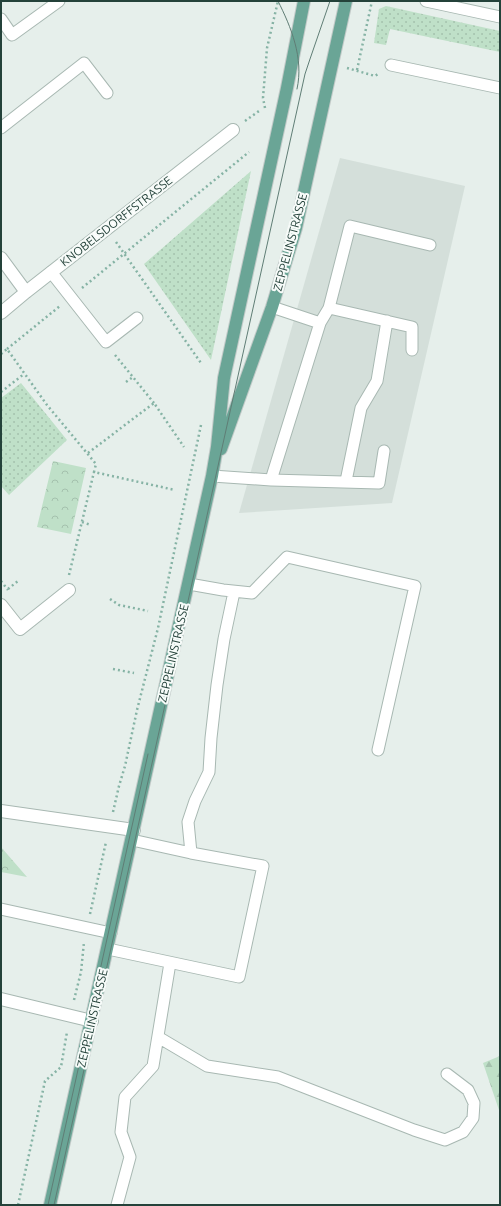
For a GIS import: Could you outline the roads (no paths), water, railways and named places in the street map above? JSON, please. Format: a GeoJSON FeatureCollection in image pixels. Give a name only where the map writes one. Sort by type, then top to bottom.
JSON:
{"type":"FeatureCollection","features":[{"type":"Feature","properties":{"kind":"main road","name":"ZEPPELINSTRASSE"},"geometry":{"type":"LineString","coordinates":[[50,1205],[212,476],[217,446],[224,378],[287,88],[304,1]]}},
{"type":"Feature","properties":{"kind":"main road","name":"ZEPPELINSTRASSE"},"geometry":{"type":"LineString","coordinates":[[212,476],[272,307],[296,228],[346,1]]}},
{"type":"Feature","properties":{"kind":"street","name":"KNOBELSDORFFSTRASSE"},"geometry":{"type":"LineString","coordinates":[[1,314],[51,272],[233,130]]}},
{"type":"Feature","properties":{"kind":"street"},"geometry":{"type":"LineString","coordinates":[[1,258],[26,292]]}},
{"type":"Feature","properties":{"kind":"street"},"geometry":{"type":"LineString","coordinates":[[1,605],[20,629],[68,585]]}},
{"type":"Feature","properties":{"kind":"street"},"geometry":{"type":"LineString","coordinates":[[1,811],[110,826],[133,835]]}},
{"type":"Feature","properties":{"kind":"street"},"geometry":{"type":"LineString","coordinates":[[1,999],[92,1021]]}},
{"type":"Feature","properties":{"kind":"lane"},"geometry":{"type":"LineString","coordinates":[[1,19],[12,35],[59,1]]}},
{"type":"Feature","properties":{"kind":"lane"},"geometry":{"type":"LineString","coordinates":[[426,1],[500,17]]}},
{"type":"Feature","properties":{"kind":"lane"},"geometry":{"type":"LineString","coordinates":[[1,128],[84,63],[107,93]]}},
{"type":"Feature","properties":{"kind":"lane"},"geometry":{"type":"LineString","coordinates":[[391,65],[500,88]]}},
{"type":"Feature","properties":{"kind":"lane"},"geometry":{"type":"LineString","coordinates":[[271,480],[320,323],[329,308],[350,226],[430,245]]}},
{"type":"Feature","properties":{"kind":"lane"},"geometry":{"type":"LineString","coordinates":[[51,272],[106,342],[137,318]]}},
{"type":"Feature","properties":{"kind":"lane"},"geometry":{"type":"LineString","coordinates":[[272,307],[320,323]]}},
{"type":"Feature","properties":{"kind":"lane"},"geometry":{"type":"LineString","coordinates":[[329,308],[412,327],[412,350]]}},
{"type":"Feature","properties":{"kind":"lane"},"geometry":{"type":"LineString","coordinates":[[346,481],[361,408],[377,380],[387,321]]}},
{"type":"Feature","properties":{"kind":"lane"},"geometry":{"type":"LineString","coordinates":[[212,476],[271,480],[379,483],[384,451]]}},
{"type":"Feature","properties":{"kind":"lane"},"geometry":{"type":"LineString","coordinates":[[189,584],[252,594],[287,557],[415,586],[378,750]]}},
{"type":"Feature","properties":{"kind":"lane"},"geometry":{"type":"LineString","coordinates":[[191,853],[188,822],[195,801],[209,772],[217,685],[224,639],[234,592]]}},
{"type":"Feature","properties":{"kind":"lane"},"geometry":{"type":"LineString","coordinates":[[108,949],[239,976],[263,866],[191,853],[133,835]]}},
{"type":"Feature","properties":{"kind":"lane"},"geometry":{"type":"LineString","coordinates":[[1,909],[111,933]]}},
{"type":"Feature","properties":{"kind":"lane"},"geometry":{"type":"LineString","coordinates":[[117,1205],[130,1157],[121,1132],[125,1097],[153,1066],[170,963]]}},
{"type":"Feature","properties":{"kind":"lane"},"geometry":{"type":"LineString","coordinates":[[158,1037],[207,1066],[278,1077],[414,1130],[445,1140],[463,1132],[473,1118],[474,1103],[468,1090],[447,1074]]}},
{"type":"Feature","properties":{"kind":"tram line"},"geometry":{"type":"LineString","coordinates":[[278,1],[292,32],[295,43],[299,66],[297,89]]}},
{"type":"Feature","properties":{"kind":"tram line"},"geometry":{"type":"LineString","coordinates":[[54,1205],[305,74],[330,1]]}},
{"type":"Feature","properties":{"kind":"tram line"},"geometry":{"type":"LineString","coordinates":[[48,1205],[148,754]]}}]}
